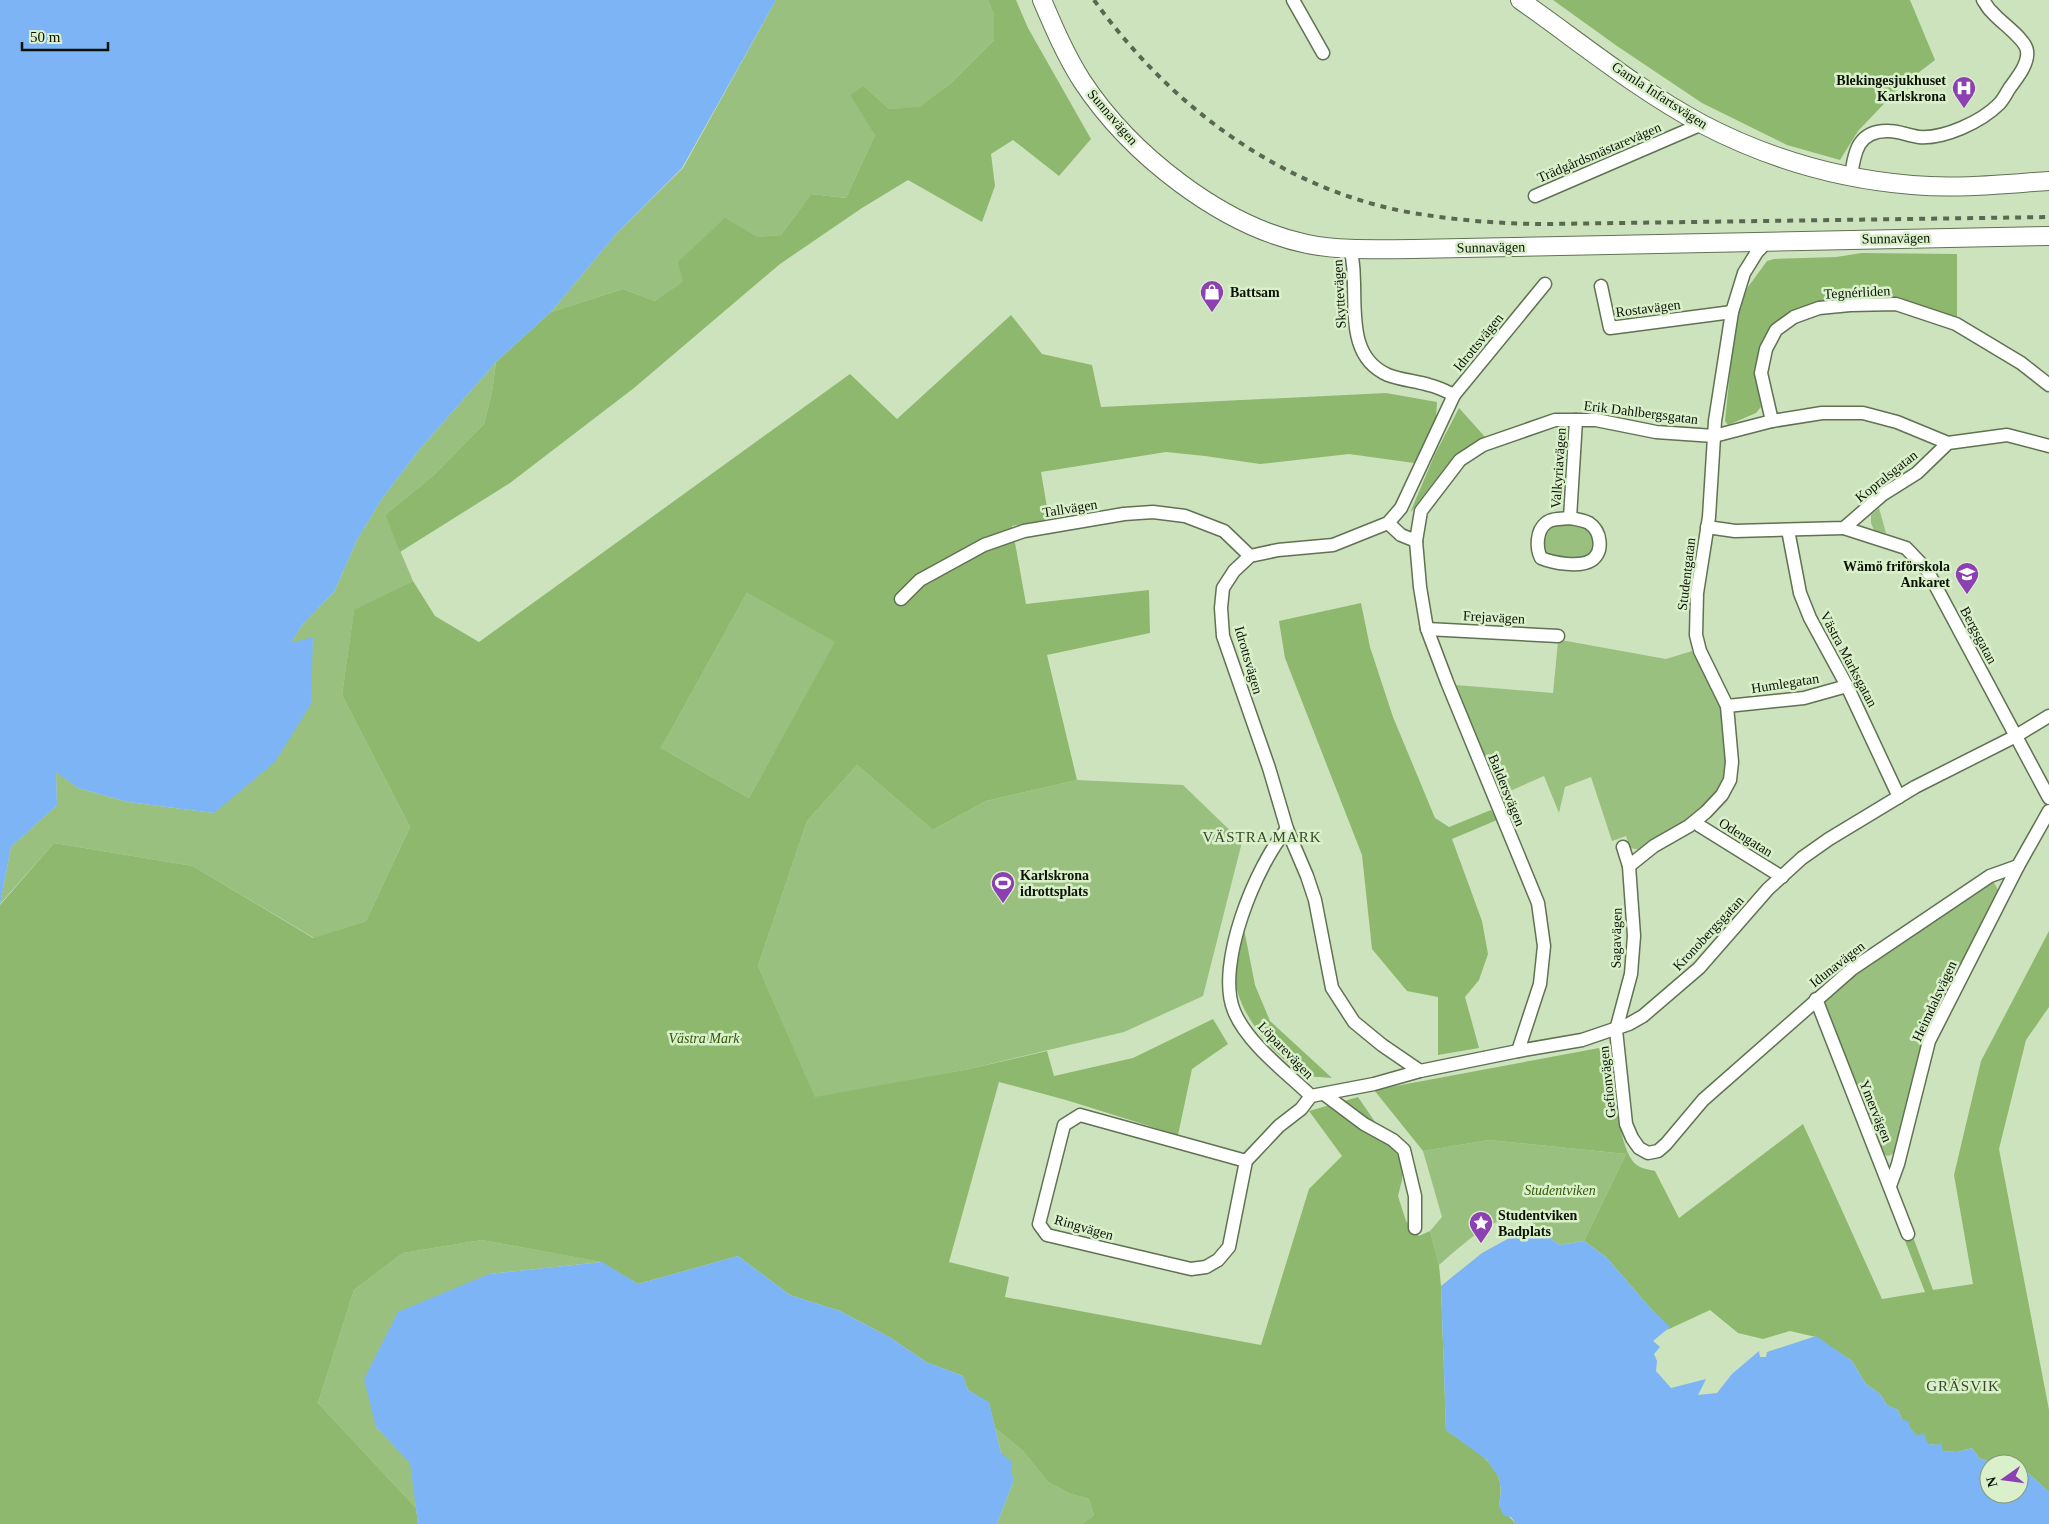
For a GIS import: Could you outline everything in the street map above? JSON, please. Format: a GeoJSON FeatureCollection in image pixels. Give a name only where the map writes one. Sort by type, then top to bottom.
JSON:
{"type":"FeatureCollection","features":[{"type":"Feature","properties":{"kind":"main road","name":"Sunnavägen"},"geometry":{"type":"LineString","coordinates":[[1042,0],[1062,46],[1082,81],[1129,139],[1162,168],[1214,205],[1268,232],[1307,244],[1351,249],[2049,236]]}},
{"type":"Feature","properties":{"kind":"main road","name":"Gamla Infartsvägen"},"geometry":{"type":"LineString","coordinates":[[1520,0],[1635,81],[1702,124],[1754,149],[1782,159],[1851,177],[1912,185],[1954,186],[2049,182]]}},
{"type":"Feature","properties":{"kind":"street"},"geometry":{"type":"LineString","coordinates":[[1851,177],[1856,148],[1865,136],[1878,131],[1890,130],[1920,137],[1942,135],[1961,129],[1998,105],[2025,63],[2028,51],[2022,40],[1991,12],[1983,0]]}},
{"type":"Feature","properties":{"kind":"street"},"geometry":{"type":"LineString","coordinates":[[1298,1],[1323,53]]}},
{"type":"Feature","properties":{"kind":"street","name":"Trädgårdsmästarevägen"},"geometry":{"type":"LineString","coordinates":[[1535,196],[1702,124]]}},
{"type":"Feature","properties":{"kind":"street","name":"Studentgatan"},"geometry":{"type":"LineString","coordinates":[[1628,866],[1654,846],[1696,821],[1722,795],[1730,780],[1732,762],[1727,706],[1700,651],[1696,636],[1697,593],[1707,527],[1714,436],[1732,312],[1744,272],[1757,252],[1768,241]]}},
{"type":"Feature","properties":{"kind":"street","name":"Skyttevägen"},"geometry":{"type":"LineString","coordinates":[[1351,249],[1354,284],[1353,311],[1359,344],[1366,358],[1376,369],[1390,376],[1430,385],[1454,395]]}},
{"type":"Feature","properties":{"kind":"street","name":"Idrottsvägen"},"geometry":{"type":"LineString","coordinates":[[1388,523],[1401,508],[1454,395],[1545,284]]}},
{"type":"Feature","properties":{"kind":"street","name":"Rostavägen"},"geometry":{"type":"LineString","coordinates":[[1601,286],[1610,328],[1732,312]]}},
{"type":"Feature","properties":{"kind":"street","name":"Tegnérliden"},"geometry":{"type":"LineString","coordinates":[[1772,421],[1761,373],[1766,349],[1776,330],[1794,317],[1819,308],[1850,304],[1896,304],[1956,324],[2022,363],[2049,385]]}},
{"type":"Feature","properties":{"kind":"street","name":"Erik Dahlbergsgatan"},"geometry":{"type":"LineString","coordinates":[[1416,542],[1421,511],[1460,460],[1483,445],[1555,420],[1596,420],[1656,432],[1714,436],[1772,421],[1822,412],[1863,413],[1897,422],[1948,444]]}},
{"type":"Feature","properties":{"kind":"street","name":"Valkyriavägen"},"geometry":{"type":"LineString","coordinates":[[1570,518],[1576,420]]}},
{"type":"Feature","properties":{"kind":"street"},"geometry":{"type":"LineString","coordinates":[[1948,444],[2007,435],[2049,446]]}},
{"type":"Feature","properties":{"kind":"street","name":"Kopralsgatan"},"geometry":{"type":"LineString","coordinates":[[1844,528],[1882,495],[1917,473],[1948,444]]}},
{"type":"Feature","properties":{"kind":"street","name":"Tallvägen"},"geometry":{"type":"LineString","coordinates":[[901,599],[920,580],[984,546],[1033,529],[1124,514],[1153,512],[1185,516],[1224,531],[1250,556]]}},
{"type":"Feature","properties":{"kind":"street","name":"Valkyriavägen"},"geometry":{"type":"LineString","coordinates":[[1570,518],[1590,524],[1597,531],[1600,541],[1599,551],[1592,560],[1582,564],[1552,563],[1541,558],[1537,550],[1538,540],[1541,530],[1546,523],[1570,518]]}},
{"type":"Feature","properties":{"kind":"street"},"geometry":{"type":"LineString","coordinates":[[1250,556],[1278,550],[1333,545],[1388,523],[1401,535],[1416,542]]}},
{"type":"Feature","properties":{"kind":"street"},"geometry":{"type":"LineString","coordinates":[[1707,527],[1736,532],[1844,528]]}},
{"type":"Feature","properties":{"kind":"street","name":"Bergsgatan"},"geometry":{"type":"LineString","coordinates":[[1844,528],[1906,548],[1927,570],[2049,798]]}},
{"type":"Feature","properties":{"kind":"street","name":"Västra Marksgatan"},"geometry":{"type":"LineString","coordinates":[[1788,530],[1800,593],[1810,618],[1847,686],[1899,797]]}},
{"type":"Feature","properties":{"kind":"street","name":"Baldersvägen"},"geometry":{"type":"LineString","coordinates":[[1416,542],[1420,587],[1427,629],[1446,682],[1538,903],[1544,946],[1540,984],[1518,1051]]}},
{"type":"Feature","properties":{"kind":"street","name":"Idrottsvägen"},"geometry":{"type":"LineString","coordinates":[[1250,556],[1234,571],[1223,588],[1221,608],[1223,636],[1269,768],[1287,829],[1315,900],[1332,988],[1354,1022],[1382,1045],[1420,1071]]}},
{"type":"Feature","properties":{"kind":"street","name":"Frejavägen"},"geometry":{"type":"LineString","coordinates":[[1427,629],[1558,636]]}},
{"type":"Feature","properties":{"kind":"street","name":"Humlegatan"},"geometry":{"type":"LineString","coordinates":[[1727,706],[1804,698],[1847,686]]}},
{"type":"Feature","properties":{"kind":"street","name":"Kronobergsgatan"},"geometry":{"type":"LineString","coordinates":[[1324,1094],[1374,1084],[1420,1071],[1582,1040],[1616,1030],[1643,1016],[1699,968],[1768,890],[1802,858],[1828,839],[1899,797],[2016,736],[2049,716]]}},
{"type":"Feature","properties":{"kind":"street"},"geometry":{"type":"LineString","coordinates":[[2018,866],[2049,811]]}},
{"type":"Feature","properties":{"kind":"street","name":"Odengatan"},"geometry":{"type":"LineString","coordinates":[[1696,821],[1700,826],[1782,877]]}},
{"type":"Feature","properties":{"kind":"street","name":"Löparevägen"},"geometry":{"type":"LineString","coordinates":[[1287,829],[1277,840],[1245,905],[1233,942],[1230,981],[1234,1011],[1244,1027],[1261,1048],[1311,1096]]}},
{"type":"Feature","properties":{"kind":"street","name":"Sagavägen"},"geometry":{"type":"LineString","coordinates":[[1616,1030],[1631,974],[1634,936],[1628,866],[1623,847]]}},
{"type":"Feature","properties":{"kind":"street","name":"Idunavägen"},"geometry":{"type":"LineString","coordinates":[[1648,1153],[1658,1151],[1666,1144],[1703,1100],[1852,969],[1990,876],[2018,866]]}},
{"type":"Feature","properties":{"kind":"street","name":"Heimdalsvägen"},"geometry":{"type":"LineString","coordinates":[[1890,1186],[1898,1164],[1929,1041],[2018,866]]}},
{"type":"Feature","properties":{"kind":"street","name":"Ymervägen"},"geometry":{"type":"LineString","coordinates":[[1816,999],[1908,1234]]}},
{"type":"Feature","properties":{"kind":"street","name":"Gefionvägen"},"geometry":{"type":"LineString","coordinates":[[1616,1030],[1626,1124],[1639,1148],[1648,1153]]}},
{"type":"Feature","properties":{"kind":"street"},"geometry":{"type":"LineString","coordinates":[[1246,1161],[1279,1126],[1301,1109],[1311,1096],[1324,1094],[1364,1124],[1393,1140],[1404,1150],[1415,1196],[1415,1228]]}},
{"type":"Feature","properties":{"kind":"street","name":"Ringvägen"},"geometry":{"type":"LineString","coordinates":[[1080,1115],[1246,1161],[1229,1247],[1218,1260],[1206,1267],[1191,1269],[1047,1235],[1039,1224],[1064,1125],[1080,1115]]}},
{"type":"Feature","properties":{"kind":"green space"},"geometry":{"type":"Polygon","coordinates":[[[776,0],[988,0],[994,15],[994,40],[951,83],[920,108],[889,109],[864,86],[875,135],[846,198],[811,194],[781,235],[757,237],[655,301],[623,289],[551,312],[617,233],[683,168],[776,0]]]}},
{"type":"Feature","properties":{"kind":"green space"},"geometry":{"type":"Polygon","coordinates":[[[988,0],[1016,0],[1028,28],[1091,139],[1059,176],[1013,140],[991,154],[995,186],[982,222],[908,180],[862,208],[780,264],[634,388],[510,483],[400,552],[385,515],[434,475],[484,424],[492,392],[496,362],[551,312],[623,289],[655,301],[683,282],[678,262],[725,218],[757,237],[781,235],[811,194],[846,198],[875,135],[850,95],[864,86],[889,109],[920,107],[951,83],[994,40],[994,15],[988,0]]]}},
{"type":"Feature","properties":{"kind":"green space"},"geometry":{"type":"Polygon","coordinates":[[[1553,0],[1910,0],[1935,60],[1901,86],[1858,131],[1840,160],[1787,145],[1702,103],[1553,0]]]}},
{"type":"Feature","properties":{"kind":"green space"},"geometry":{"type":"Polygon","coordinates":[[[1862,253],[1957,254],[1957,320],[1897,300],[1794,312],[1756,372],[1761,407],[1756,413],[1728,425],[1725,421],[1736,313],[1748,287],[1767,261],[1774,259],[1836,257],[1862,253]]]}},
{"type":"Feature","properties":{"kind":"green space","name":"Västra Mark"},"geometry":{"type":"Polygon","coordinates":[[[1011,315],[1042,354],[1092,365],[1101,407],[1386,393],[1437,402],[1436,418],[1414,463],[1349,454],[1260,464],[1166,452],[1041,472],[1049,519],[1012,526],[1026,604],[1149,590],[1150,633],[1047,655],[1077,780],[986,801],[933,830],[857,765],[807,821],[758,966],[815,1097],[969,1069],[1047,1051],[1054,1076],[1133,1058],[1213,1019],[1228,1044],[1192,1069],[1178,1135],[1066,1100],[999,1082],[949,1262],[1009,1277],[1005,1297],[1261,1345],[1309,1189],[1342,1156],[1309,1111],[1358,1097],[1403,1163],[1402,1180],[1398,1196],[1406,1221],[1419,1236],[1430,1231],[1439,1265],[1446,1430],[1484,1457],[1490,1464],[1500,1482],[1499,1506],[1516,1524],[1082,1524],[1094,1515],[1089,1499],[1071,1494],[1048,1482],[1023,1451],[995,1428],[989,1403],[968,1390],[963,1376],[926,1362],[891,1338],[840,1311],[790,1295],[738,1256],[638,1284],[601,1262],[482,1240],[403,1253],[354,1290],[318,1403],[416,1508],[418,1524],[0,1524],[0,905],[54,843],[193,866],[313,938],[366,921],[410,827],[342,695],[354,610],[413,581],[435,616],[479,642],[850,374],[897,419],[1011,315]],[[747,593],[661,748],[749,798],[835,642],[747,593]]]}},
{"type":"Feature","properties":{"kind":"green space"},"geometry":{"type":"Polygon","coordinates":[[[496,362],[492,392],[484,424],[434,475],[385,515],[413,581],[354,611],[342,695],[410,827],[366,921],[314,938],[193,866],[54,843],[0,904],[11,847],[57,805],[56,771],[78,788],[128,802],[214,813],[311,667],[313,638],[290,644],[302,625],[334,592],[357,540],[381,500],[419,450],[496,362]]]}},
{"type":"Feature","properties":{"kind":"green space"},"geometry":{"type":"Polygon","coordinates":[[[1459,408],[1486,438],[1447,465],[1410,513],[1435,454],[1459,408]]]}},
{"type":"Feature","properties":{"kind":"green space"},"geometry":{"type":"Polygon","coordinates":[[[1879,508],[1886,533],[1874,530],[1871,523],[1871,515],[1879,508]]]}},
{"type":"Feature","properties":{"kind":"green space"},"geometry":{"type":"Polygon","coordinates":[[[1569,521],[1590,528],[1595,535],[1592,554],[1582,560],[1548,557],[1542,545],[1545,532],[1553,526],[1569,521]]]}},
{"type":"Feature","properties":{"kind":"green space"},"geometry":{"type":"Polygon","coordinates":[[[747,593],[836,642],[749,798],[661,748],[747,593]]]}},
{"type":"Feature","properties":{"kind":"green space"},"geometry":{"type":"Polygon","coordinates":[[[1361,603],[1370,647],[1393,717],[1435,818],[1449,827],[1491,810],[1497,820],[1452,839],[1482,921],[1488,954],[1479,980],[1465,997],[1479,1048],[1438,1055],[1438,997],[1407,991],[1372,949],[1362,855],[1285,658],[1279,621],[1361,603]]]}},
{"type":"Feature","properties":{"kind":"green space"},"geometry":{"type":"Polygon","coordinates":[[[1561,640],[1666,659],[1692,651],[1722,703],[1726,766],[1724,780],[1715,798],[1694,816],[1641,850],[1630,848],[1626,836],[1612,841],[1591,777],[1565,787],[1559,813],[1544,776],[1501,795],[1456,685],[1553,693],[1558,642],[1561,640]]]}},
{"type":"Feature","properties":{"kind":"green space","name":"Karlskrona idrottsplats"},"geometry":{"type":"Polygon","coordinates":[[[857,765],[933,830],[986,801],[1077,780],[1183,785],[1242,842],[1203,996],[1124,1032],[969,1069],[815,1098],[758,966],[807,821],[857,765]]]}},
{"type":"Feature","properties":{"kind":"green space"},"geometry":{"type":"Polygon","coordinates":[[[1989,882],[1994,882],[1998,890],[1924,1036],[1895,1153],[1888,1156],[1881,1153],[1825,1005],[1826,996],[1989,882]]]}},
{"type":"Feature","properties":{"kind":"green space"},"geometry":{"type":"Polygon","coordinates":[[[1244,929],[1255,985],[1270,1021],[1332,1078],[1312,1076],[1295,1068],[1264,1038],[1247,1014],[1241,1002],[1236,983],[1237,960],[1244,929]]]}},
{"type":"Feature","properties":{"kind":"green space"},"geometry":{"type":"Polygon","coordinates":[[[2049,931],[2049,1007],[2026,1040],[1999,1149],[2049,1410],[2049,1492],[2029,1474],[2029,1454],[1979,1454],[1979,1458],[1972,1448],[1957,1452],[1942,1451],[1938,1445],[1928,1444],[1917,1436],[1902,1419],[1898,1410],[1887,1405],[1880,1394],[1865,1383],[1852,1361],[1816,1337],[1790,1331],[1763,1339],[1738,1333],[1710,1310],[1667,1330],[1669,1327],[1606,1257],[1584,1241],[1626,1154],[1489,1140],[1423,1151],[1374,1090],[1599,1048],[1607,1054],[1612,1065],[1618,1114],[1627,1151],[1636,1165],[1655,1171],[1679,1218],[1803,1124],[1882,1299],[1925,1292],[1905,1241],[1913,1237],[1933,1290],[1973,1284],[1954,1175],[1981,1061],[2049,931]]]}},
{"type":"Feature","properties":{"kind":"green space","name":"Studentviken"},"geometry":{"type":"Polygon","coordinates":[[[1489,1140],[1626,1154],[1584,1241],[1560,1245],[1540,1231],[1529,1220],[1518,1217],[1506,1218],[1481,1231],[1439,1265],[1430,1231],[1442,1217],[1423,1151],[1489,1140]]]}},
{"type":"Feature","properties":{"kind":"green space"},"geometry":{"type":"Polygon","coordinates":[[[482,1240],[602,1262],[489,1274],[376,1427],[411,1463],[416,1508],[318,1403],[354,1290],[403,1253],[482,1240]]]}},
{"type":"Feature","properties":{"kind":"green space"},"geometry":{"type":"Polygon","coordinates":[[[995,1428],[1023,1451],[1048,1482],[1071,1494],[1089,1499],[1094,1515],[1082,1524],[997,1524],[1013,1482],[1001,1453],[995,1428]]]}},
{"type":"Feature","properties":{"kind":"water"},"geometry":{"type":"Polygon","coordinates":[[[0,0],[776,0],[682,168],[617,233],[551,312],[496,362],[419,450],[381,500],[357,540],[334,592],[302,625],[291,643],[313,637],[311,704],[275,762],[214,813],[128,802],[78,788],[56,772],[57,805],[11,847],[0,905],[0,0]]]}},
{"type":"Feature","properties":{"kind":"water"},"geometry":{"type":"Polygon","coordinates":[[[1522,1231],[1531,1234],[1542,1233],[1560,1245],[1584,1241],[1606,1257],[1652,1310],[1670,1327],[1653,1341],[1660,1347],[1654,1354],[1657,1361],[1656,1371],[1671,1388],[1706,1379],[1698,1395],[1717,1393],[1732,1374],[1759,1351],[1760,1357],[1766,1357],[1767,1352],[1816,1336],[1852,1361],[1865,1383],[1880,1394],[1887,1405],[1898,1410],[1902,1419],[1909,1422],[1909,1427],[1917,1435],[1924,1434],[1928,1444],[1938,1445],[1941,1442],[1943,1451],[1957,1452],[1972,1448],[1979,1458],[1979,1504],[2029,1504],[2029,1474],[2049,1492],[2049,1524],[1516,1524],[1511,1517],[1504,1516],[1499,1506],[1501,1490],[1499,1478],[1487,1460],[1446,1430],[1441,1286],[1482,1253],[1522,1231]]]}},
{"type":"Feature","properties":{"kind":"water"},"geometry":{"type":"Polygon","coordinates":[[[738,1256],[790,1295],[840,1311],[891,1338],[926,1362],[963,1376],[968,1390],[989,1402],[1001,1453],[1011,1461],[1013,1482],[997,1524],[418,1524],[410,1463],[376,1427],[364,1379],[398,1312],[489,1274],[602,1262],[638,1284],[738,1256]]]}},
{"type":"Feature","properties":{"kind":"railway"},"geometry":{"type":"LineString","coordinates":[[1094,0],[1123,38],[1155,73],[1190,105],[1228,134],[1268,160],[1311,182],[1355,199],[1402,211],[1475,221],[1549,224],[2049,217]]}},
{"type":"Feature","properties":{"kind":"place","name":"Blekingesjukhuset Karlskrona"},"geometry":{"type":"Point","coordinates":[1964,109]}},
{"type":"Feature","properties":{"kind":"place","name":"Battsam"},"geometry":{"type":"Point","coordinates":[1212,313]}},
{"type":"Feature","properties":{"kind":"place","name":"Wämö friförskola Ankaret"},"geometry":{"type":"Point","coordinates":[1967,595]}},
{"type":"Feature","properties":{"kind":"place","name":"Karlskrona idrottsplats"},"geometry":{"type":"Point","coordinates":[1003,904]}},
{"type":"Feature","properties":{"kind":"place","name":"Studentviken Badplats"},"geometry":{"type":"Point","coordinates":[1481,1244]}},
{"type":"Feature","properties":{"kind":"district","name":"VÄSTRA MARK"},"geometry":{"type":"Point","coordinates":[1262,837]}},
{"type":"Feature","properties":{"kind":"district","name":"GRÄSVIK"},"geometry":{"type":"Point","coordinates":[1963,1386]}}]}
